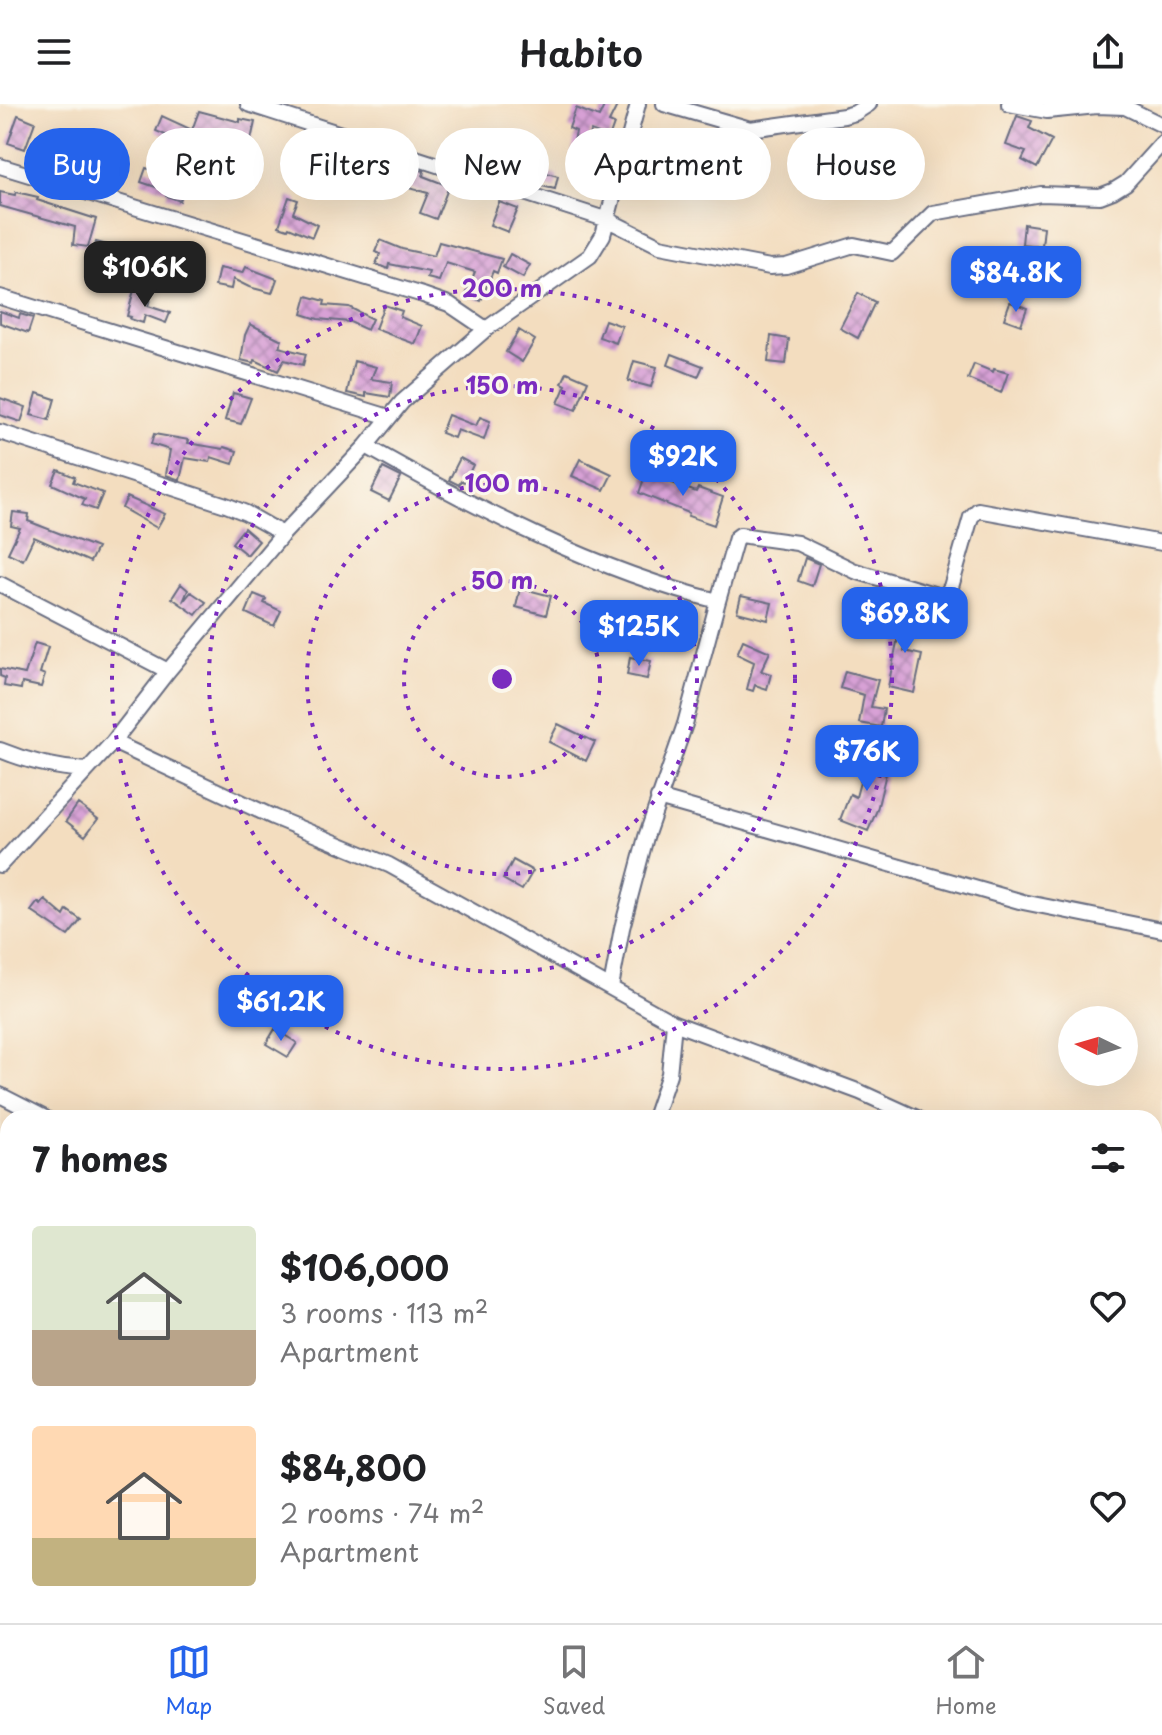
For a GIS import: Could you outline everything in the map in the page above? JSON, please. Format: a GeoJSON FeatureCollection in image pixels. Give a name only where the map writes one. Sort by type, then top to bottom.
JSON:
{"type":"FeatureCollection","features":[{"type":"Feature","properties":{"kind":"street"},"geometry":{"type":"LineString","coordinates":[[248,104],[608,220],[660,246],[770,267],[786,266],[854,245],[892,253],[933,213],[1041,194],[1100,196],[1126,183],[1162,143]]}},
{"type":"Feature","properties":{"kind":"street"},"geometry":{"type":"LineString","coordinates":[[1,861],[113,742],[283,534],[421,384],[486,329],[590,256],[608,220],[638,104]]}},
{"type":"Feature","properties":{"kind":"street"},"geometry":{"type":"LineString","coordinates":[[664,104],[750,129],[844,116],[868,104]]}},
{"type":"Feature","properties":{"kind":"street"},"geometry":{"type":"LineString","coordinates":[[1009,104],[1047,111],[1097,106],[1125,107],[1162,125]]}},
{"type":"Feature","properties":{"kind":"street"},"geometry":{"type":"LineString","coordinates":[[0,166],[423,295],[449,304],[486,329]]}},
{"type":"Feature","properties":{"kind":"street"},"geometry":{"type":"LineString","coordinates":[[0,297],[389,417]]}},
{"type":"Feature","properties":{"kind":"street"},"geometry":{"type":"LineString","coordinates":[[0,432],[226,505],[283,534]]}},
{"type":"Feature","properties":{"kind":"street"},"geometry":{"type":"LineString","coordinates":[[366,446],[482,508],[562,544],[655,583],[718,601]]}},
{"type":"Feature","properties":{"kind":"street"},"geometry":{"type":"LineString","coordinates":[[611,987],[622,928],[658,798],[685,724],[736,538],[740,535],[797,543],[855,571],[940,596],[945,596],[951,587],[971,517],[978,510],[1162,543]]}},
{"type":"Feature","properties":{"kind":"street"},"geometry":{"type":"LineString","coordinates":[[0,584],[168,671]]}},
{"type":"Feature","properties":{"kind":"street"},"geometry":{"type":"LineString","coordinates":[[113,742],[273,817],[389,865],[674,1023],[860,1092],[899,1110]]}},
{"type":"Feature","properties":{"kind":"street"},"geometry":{"type":"LineString","coordinates":[[0,750],[54,768],[86,770]]}},
{"type":"Feature","properties":{"kind":"street"},"geometry":{"type":"LineString","coordinates":[[658,798],[1023,902],[1162,930]]}},
{"type":"Feature","properties":{"kind":"street"},"geometry":{"type":"LineString","coordinates":[[657,1110],[669,1074],[674,1023]]}},
{"type":"Feature","properties":{"kind":"street"},"geometry":{"type":"LineString","coordinates":[[0,1095],[29,1110]]}},
{"type":"Feature","properties":{"kind":"building"},"geometry":{"type":"Polygon","coordinates":[[[605,104],[618,104],[609,122],[614,124],[613,128],[569,128],[576,108],[599,117],[605,104]]]}},
{"type":"Feature","properties":{"kind":"building"},"geometry":{"type":"Polygon","coordinates":[[[199,111],[240,122],[240,119],[255,122],[254,128],[193,128],[199,111]]]}},
{"type":"Feature","properties":{"kind":"building"},"geometry":{"type":"Polygon","coordinates":[[[18,115],[35,122],[33,128],[24,128],[24,149],[8,143],[18,115]]]}},
{"type":"Feature","properties":{"kind":"building"},"geometry":{"type":"Polygon","coordinates":[[[162,116],[188,128],[157,128],[162,116]]]}},
{"type":"Feature","properties":{"kind":"building"},"geometry":{"type":"Polygon","coordinates":[[[1017,116],[1032,121],[1029,128],[1052,140],[1037,168],[1022,160],[1026,152],[1006,145],[1017,116]]]}},
{"type":"Feature","properties":{"kind":"building"},"geometry":{"type":"Polygon","coordinates":[[[419,169],[424,171],[423,176],[435,181],[435,200],[443,200],[436,219],[420,213],[428,193],[419,191],[419,169]]]}},
{"type":"Feature","properties":{"kind":"building"},"geometry":{"type":"Polygon","coordinates":[[[549,174],[558,176],[555,189],[549,188],[549,174]]]}},
{"type":"Feature","properties":{"kind":"building"},"geometry":{"type":"Polygon","coordinates":[[[0,192],[15,195],[16,192],[24,194],[24,200],[37,200],[96,219],[88,247],[73,245],[75,227],[0,206],[0,192]]]}},
{"type":"Feature","properties":{"kind":"building"},"geometry":{"type":"Polygon","coordinates":[[[288,200],[298,200],[293,213],[317,225],[312,237],[279,226],[288,200]]]}},
{"type":"Feature","properties":{"kind":"building"},"geometry":{"type":"Polygon","coordinates":[[[499,202],[518,209],[508,232],[490,225],[499,202]]]}},
{"type":"Feature","properties":{"kind":"building"},"geometry":{"type":"Polygon","coordinates":[[[1024,224],[1044,227],[1042,246],[1022,244],[1024,224]]]}},
{"type":"Feature","properties":{"kind":"building"},"geometry":{"type":"Polygon","coordinates":[[[380,240],[434,256],[439,242],[502,259],[497,273],[493,271],[481,301],[466,295],[475,272],[446,263],[439,281],[427,278],[429,272],[389,264],[388,269],[376,264],[380,254],[375,252],[380,240]]]}},
{"type":"Feature","properties":{"kind":"building"},"geometry":{"type":"Polygon","coordinates":[[[96,242],[115,247],[105,279],[87,274],[96,242]]]}},
{"type":"Feature","properties":{"kind":"building"},"geometry":{"type":"Polygon","coordinates":[[[510,254],[530,265],[523,278],[503,267],[510,254]]]}},
{"type":"Feature","properties":{"kind":"building"},"geometry":{"type":"Polygon","coordinates":[[[246,267],[277,279],[272,293],[233,279],[231,289],[215,286],[219,268],[243,273],[246,267]]]}},
{"type":"Feature","properties":{"kind":"building"},"geometry":{"type":"Polygon","coordinates":[[[134,290],[151,295],[148,306],[170,313],[166,323],[145,315],[143,323],[127,316],[134,290]]]}},
{"type":"Feature","properties":{"kind":"building"},"geometry":{"type":"Polygon","coordinates":[[[858,293],[875,302],[858,338],[840,328],[858,293]]]}},
{"type":"Feature","properties":{"kind":"building"},"geometry":{"type":"Polygon","coordinates":[[[307,296],[325,301],[324,305],[349,307],[372,319],[367,330],[350,322],[302,314],[307,296]]]}},
{"type":"Feature","properties":{"kind":"building"},"geometry":{"type":"Polygon","coordinates":[[[1010,302],[1027,308],[1021,325],[1004,319],[1010,302]]]}},
{"type":"Feature","properties":{"kind":"building"},"geometry":{"type":"Polygon","coordinates":[[[384,305],[402,311],[400,317],[422,326],[415,344],[375,329],[384,305]]]}},
{"type":"Feature","properties":{"kind":"building"},"geometry":{"type":"Polygon","coordinates":[[[0,311],[19,318],[20,314],[33,318],[28,333],[0,323],[0,311]]]}},
{"type":"Feature","properties":{"kind":"building"},"geometry":{"type":"Polygon","coordinates":[[[605,320],[622,326],[616,343],[599,337],[605,320]]]}},
{"type":"Feature","properties":{"kind":"building"},"geometry":{"type":"Polygon","coordinates":[[[250,324],[282,340],[279,347],[306,354],[303,365],[284,360],[278,371],[255,360],[254,363],[241,360],[250,324]]]}},
{"type":"Feature","properties":{"kind":"building"},"geometry":{"type":"Polygon","coordinates":[[[519,330],[535,340],[522,362],[506,352],[519,330]]]}},
{"type":"Feature","properties":{"kind":"building"},"geometry":{"type":"Polygon","coordinates":[[[771,336],[789,339],[786,364],[768,362],[771,336]]]}},
{"type":"Feature","properties":{"kind":"building"},"geometry":{"type":"Polygon","coordinates":[[[672,354],[703,366],[698,377],[668,365],[672,354]]]}},
{"type":"Feature","properties":{"kind":"building"},"geometry":{"type":"Polygon","coordinates":[[[354,361],[376,367],[371,379],[392,382],[390,397],[347,393],[354,361]]]}},
{"type":"Feature","properties":{"kind":"building"},"geometry":{"type":"Polygon","coordinates":[[[634,361],[657,367],[651,387],[628,381],[634,361]]]}},
{"type":"Feature","properties":{"kind":"building"},"geometry":{"type":"Polygon","coordinates":[[[974,364],[993,372],[994,369],[1008,373],[1001,393],[968,379],[974,364]]]}},
{"type":"Feature","properties":{"kind":"building"},"geometry":{"type":"Polygon","coordinates":[[[567,372],[588,381],[576,410],[558,403],[566,385],[562,383],[567,372]]]}},
{"type":"Feature","properties":{"kind":"building"},"geometry":{"type":"Polygon","coordinates":[[[37,393],[55,399],[49,420],[31,415],[37,393]]]}},
{"type":"Feature","properties":{"kind":"building"},"geometry":{"type":"Polygon","coordinates":[[[233,393],[251,398],[241,424],[225,420],[233,393]]]}},
{"type":"Feature","properties":{"kind":"building"},"geometry":{"type":"Polygon","coordinates":[[[0,398],[26,407],[21,422],[0,415],[0,398]]]}},
{"type":"Feature","properties":{"kind":"building"},"geometry":{"type":"Polygon","coordinates":[[[448,415],[476,426],[480,417],[490,421],[484,440],[457,430],[454,438],[441,433],[448,415]]]}},
{"type":"Feature","properties":{"kind":"building"},"geometry":{"type":"Polygon","coordinates":[[[154,434],[237,451],[233,464],[211,457],[210,462],[185,458],[180,480],[166,475],[170,450],[151,444],[154,434]]]}},
{"type":"Feature","properties":{"kind":"building"},"geometry":{"type":"Polygon","coordinates":[[[460,458],[473,465],[465,482],[461,481],[459,485],[449,480],[460,458]]]}},
{"type":"Feature","properties":{"kind":"building"},"geometry":{"type":"Polygon","coordinates":[[[580,459],[612,474],[604,490],[572,476],[580,459]]]}},
{"type":"Feature","properties":{"kind":"building"},"geometry":{"type":"Polygon","coordinates":[[[383,468],[401,477],[389,501],[371,492],[383,468]]]}},
{"type":"Feature","properties":{"kind":"building"},"geometry":{"type":"Polygon","coordinates":[[[58,470],[75,477],[73,482],[103,493],[96,510],[82,505],[85,499],[52,484],[58,470]]]}},
{"type":"Feature","properties":{"kind":"building"},"geometry":{"type":"Polygon","coordinates":[[[646,473],[696,492],[698,488],[723,497],[714,525],[639,493],[646,473]]]}},
{"type":"Feature","properties":{"kind":"building"},"geometry":{"type":"Polygon","coordinates":[[[127,497],[165,514],[157,528],[122,508],[127,497]]]}},
{"type":"Feature","properties":{"kind":"building"},"geometry":{"type":"Polygon","coordinates":[[[13,512],[29,514],[28,521],[97,548],[90,562],[34,537],[23,560],[8,553],[20,528],[11,526],[13,512]]]}},
{"type":"Feature","properties":{"kind":"building"},"geometry":{"type":"Polygon","coordinates":[[[244,528],[259,541],[247,555],[232,543],[244,528]]]}},
{"type":"Feature","properties":{"kind":"building"},"geometry":{"type":"Polygon","coordinates":[[[805,558],[819,564],[812,586],[798,581],[805,558]]]}},
{"type":"Feature","properties":{"kind":"building"},"geometry":{"type":"Polygon","coordinates":[[[181,584],[188,590],[183,602],[191,592],[206,602],[196,615],[172,598],[181,584]]]}},
{"type":"Feature","properties":{"kind":"building"},"geometry":{"type":"Polygon","coordinates":[[[520,588],[551,596],[546,615],[516,607],[520,588]]]}},
{"type":"Feature","properties":{"kind":"building"},"geometry":{"type":"Polygon","coordinates":[[[254,594],[281,611],[274,626],[246,613],[254,594]]]}},
{"type":"Feature","properties":{"kind":"building"},"geometry":{"type":"Polygon","coordinates":[[[741,596],[772,603],[768,620],[737,612],[741,596]]]}},
{"type":"Feature","properties":{"kind":"building"},"geometry":{"type":"Polygon","coordinates":[[[901,607],[917,612],[904,651],[922,655],[914,693],[888,687],[899,632],[893,631],[901,607]]]}},
{"type":"Feature","properties":{"kind":"building"},"geometry":{"type":"Polygon","coordinates":[[[743,640],[770,652],[761,671],[771,674],[767,689],[755,685],[753,691],[747,689],[754,662],[737,654],[743,640]]]}},
{"type":"Feature","properties":{"kind":"building"},"geometry":{"type":"Polygon","coordinates":[[[35,643],[48,647],[40,673],[45,675],[41,687],[22,683],[21,689],[4,686],[5,678],[0,676],[0,669],[25,674],[35,643]]]}},
{"type":"Feature","properties":{"kind":"building"},"geometry":{"type":"Polygon","coordinates":[[[630,657],[651,661],[647,679],[627,675],[630,657]]]}},
{"type":"Feature","properties":{"kind":"building"},"geometry":{"type":"Polygon","coordinates":[[[845,671],[878,680],[871,707],[884,709],[881,727],[859,723],[864,695],[840,688],[845,671]]]}},
{"type":"Feature","properties":{"kind":"building"},"geometry":{"type":"Polygon","coordinates":[[[558,724],[595,742],[586,761],[549,742],[558,724]]]}},
{"type":"Feature","properties":{"kind":"building"},"geometry":{"type":"Polygon","coordinates":[[[868,752],[890,757],[877,810],[868,831],[840,820],[850,794],[856,797],[868,752]]]}},
{"type":"Feature","properties":{"kind":"building"},"geometry":{"type":"Polygon","coordinates":[[[78,804],[98,819],[85,836],[66,821],[78,804]]]}},
{"type":"Feature","properties":{"kind":"building"},"geometry":{"type":"Polygon","coordinates":[[[513,860],[533,871],[522,890],[503,879],[513,860]]]}},
{"type":"Feature","properties":{"kind":"building"},"geometry":{"type":"Polygon","coordinates":[[[45,900],[64,916],[67,910],[81,920],[68,936],[31,911],[38,902],[41,905],[45,900]]]}},
{"type":"Feature","properties":{"kind":"building"},"geometry":{"type":"Polygon","coordinates":[[[275,1029],[297,1043],[288,1057],[266,1044],[275,1029]]]}}]}
